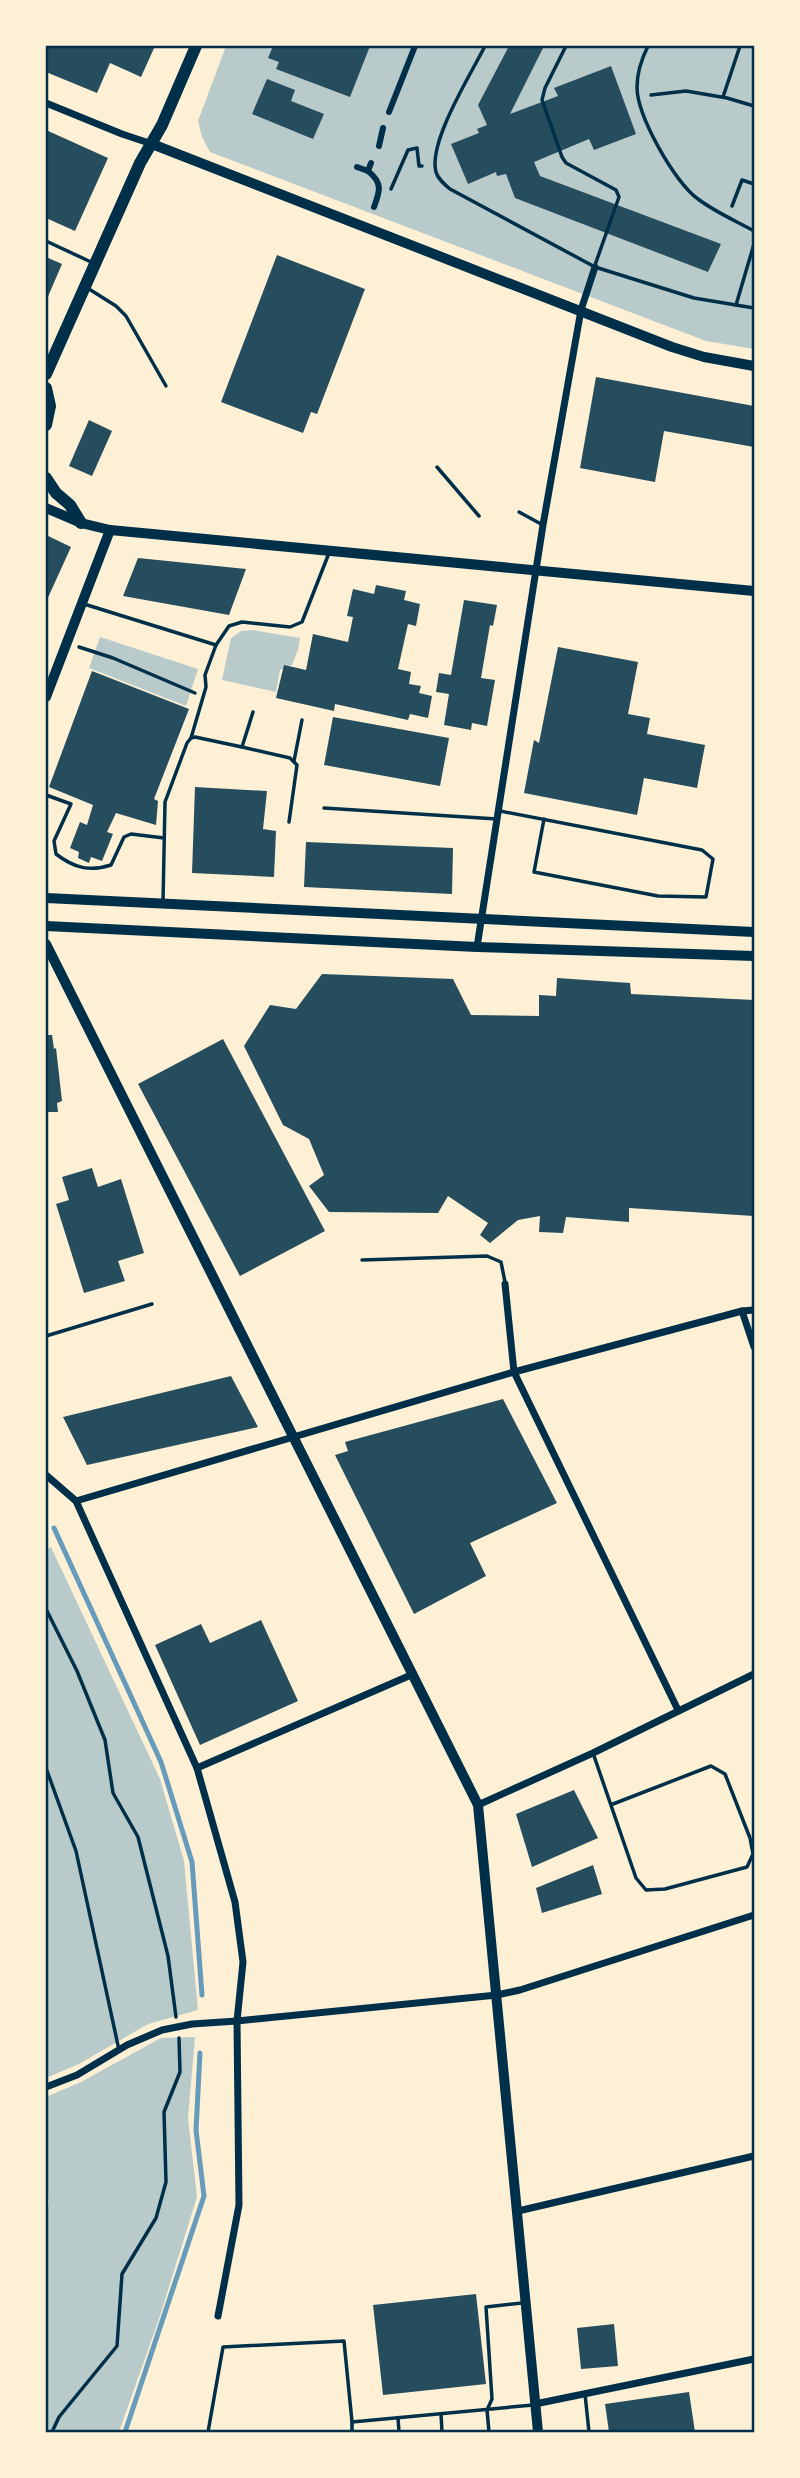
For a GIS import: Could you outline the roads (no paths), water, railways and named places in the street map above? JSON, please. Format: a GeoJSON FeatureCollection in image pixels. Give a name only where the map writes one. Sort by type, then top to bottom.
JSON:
{"type":"FeatureCollection","features":[{"type":"Feature","properties":{"kind":"main road"},"geometry":{"type":"LineString","coordinates":[[46,371],[196,46]]}},
{"type":"Feature","properties":{"kind":"main road"},"geometry":{"type":"LineString","coordinates":[[46,388],[50,407],[46,425]]}},
{"type":"Feature","properties":{"kind":"main road"},"geometry":{"type":"LineString","coordinates":[[46,478],[56,493],[70,505],[81,523]]}},
{"type":"Feature","properties":{"kind":"main road"},"geometry":{"type":"LineString","coordinates":[[46,508],[81,523],[110,530],[754,591]]}},
{"type":"Feature","properties":{"kind":"main road"},"geometry":{"type":"LineString","coordinates":[[46,697],[110,530]]}},
{"type":"Feature","properties":{"kind":"main road"},"geometry":{"type":"LineString","coordinates":[[46,944],[478,1805],[538,2432]]}},
{"type":"Feature","properties":{"kind":"street"},"geometry":{"type":"LineString","coordinates":[[389,112],[415,46]]}},
{"type":"Feature","properties":{"kind":"street"},"geometry":{"type":"LineString","coordinates":[[46,103],[347,222],[704,357],[754,366]]}},
{"type":"Feature","properties":{"kind":"street"},"geometry":{"type":"LineString","coordinates":[[379,146],[383,128]]}},
{"type":"Feature","properties":{"kind":"street"},"geometry":{"type":"LineString","coordinates":[[368,171],[371,163]]}},
{"type":"Feature","properties":{"kind":"street"},"geometry":{"type":"LineString","coordinates":[[357,167],[375,177],[380,187],[374,207]]}},
{"type":"Feature","properties":{"kind":"street"},"geometry":{"type":"LineString","coordinates":[[477,947],[543,525],[582,310],[595,267]]}},
{"type":"Feature","properties":{"kind":"street"},"geometry":{"type":"LineString","coordinates":[[46,898],[754,932]]}},
{"type":"Feature","properties":{"kind":"street"},"geometry":{"type":"LineString","coordinates":[[46,926],[477,947],[754,956]]}},
{"type":"Feature","properties":{"kind":"street"},"geometry":{"type":"LineString","coordinates":[[505,1284],[514,1372],[678,1710]]}},
{"type":"Feature","properties":{"kind":"street"},"geometry":{"type":"LineString","coordinates":[[76,1500],[514,1372],[754,1310]]}},
{"type":"Feature","properties":{"kind":"street"},"geometry":{"type":"LineString","coordinates":[[742,1311],[754,1348]]}},
{"type":"Feature","properties":{"kind":"street"},"geometry":{"type":"LineString","coordinates":[[46,1475],[76,1500],[197,1768],[235,1902],[243,1962],[237,2021],[239,2205],[218,2316]]}},
{"type":"Feature","properties":{"kind":"street"},"geometry":{"type":"LineString","coordinates":[[478,1805],[593,1753],[754,1674]]}},
{"type":"Feature","properties":{"kind":"street"},"geometry":{"type":"LineString","coordinates":[[197,1768],[411,1675]]}},
{"type":"Feature","properties":{"kind":"street"},"geometry":{"type":"LineString","coordinates":[[46,2087],[77,2075],[119,2050],[162,2030],[497,1995],[754,1915]]}},
{"type":"Feature","properties":{"kind":"street"},"geometry":{"type":"LineString","coordinates":[[518,2211],[754,2156]]}},
{"type":"Feature","properties":{"kind":"street"},"geometry":{"type":"LineString","coordinates":[[535,2404],[754,2359]]}},
{"type":"Feature","properties":{"kind":"lane"},"geometry":{"type":"LineString","coordinates":[[485,46],[446,123],[436,151],[435,170],[439,179],[450,189],[595,267],[694,299],[754,308]]}},
{"type":"Feature","properties":{"kind":"lane"},"geometry":{"type":"LineString","coordinates":[[566,46],[545,88],[542,100],[562,157],[566,163],[616,190],[619,197],[595,267]]}},
{"type":"Feature","properties":{"kind":"lane"},"geometry":{"type":"LineString","coordinates":[[648,46],[637,87],[648,125],[662,155],[695,198],[754,231]]}},
{"type":"Feature","properties":{"kind":"lane"},"geometry":{"type":"LineString","coordinates":[[46,241],[95,263]]}},
{"type":"Feature","properties":{"kind":"lane"},"geometry":{"type":"LineString","coordinates":[[736,305],[754,244]]}},
{"type":"Feature","properties":{"kind":"lane"},"geometry":{"type":"LineString","coordinates":[[84,286],[127,316],[166,386]]}},
{"type":"Feature","properties":{"kind":"lane"},"geometry":{"type":"LineString","coordinates":[[437,467],[479,516]]}},
{"type":"Feature","properties":{"kind":"lane"},"geometry":{"type":"LineString","coordinates":[[519,512],[543,525]]}},
{"type":"Feature","properties":{"kind":"lane"},"geometry":{"type":"LineString","coordinates":[[163,904],[165,802],[191,738],[206,687],[205,675],[216,645],[229,626],[242,622],[290,627],[302,622],[329,551]]}},
{"type":"Feature","properties":{"kind":"lane"},"geometry":{"type":"LineString","coordinates":[[82,603],[216,645]]}},
{"type":"Feature","properties":{"kind":"lane"},"geometry":{"type":"LineString","coordinates":[[242,747],[253,712]]}},
{"type":"Feature","properties":{"kind":"lane"},"geometry":{"type":"LineString","coordinates":[[289,822],[296,765],[294,761],[302,719]]}},
{"type":"Feature","properties":{"kind":"lane"},"geometry":{"type":"LineString","coordinates":[[191,738],[242,747],[294,761]]}},
{"type":"Feature","properties":{"kind":"lane"},"geometry":{"type":"LineString","coordinates":[[46,795],[71,804],[54,841],[56,854],[67,863],[86,869],[100,868],[111,864],[124,837],[131,834],[164,838]]}},
{"type":"Feature","properties":{"kind":"lane"},"geometry":{"type":"LineString","coordinates":[[324,807],[497,819]]}},
{"type":"Feature","properties":{"kind":"lane"},"geometry":{"type":"LineString","coordinates":[[498,810],[544,819],[702,850],[713,859],[706,897],[658,896],[534,872],[544,819]]}},
{"type":"Feature","properties":{"kind":"lane"},"geometry":{"type":"LineString","coordinates":[[362,1259],[487,1256],[500,1262],[505,1284]]}},
{"type":"Feature","properties":{"kind":"lane"},"geometry":{"type":"LineString","coordinates":[[46,1336],[152,1304]]}},
{"type":"Feature","properties":{"kind":"lane"},"geometry":{"type":"LineString","coordinates":[[593,1753],[613,1804],[636,1878],[646,1890],[665,1889],[747,1867],[753,1854],[750,1838],[725,1774],[711,1766],[613,1804]]}},
{"type":"Feature","properties":{"kind":"lane"},"geometry":{"type":"LineString","coordinates":[[46,1768],[76,1851],[119,2050]]}},
{"type":"Feature","properties":{"kind":"lane"},"geometry":{"type":"LineString","coordinates":[[489,2432],[487,2410],[492,2399],[486,2307],[525,2303]]}},
{"type":"Feature","properties":{"kind":"lane"},"geometry":{"type":"LineString","coordinates":[[208,2432],[223,2347],[344,2340],[352,2432]]}},
{"type":"Feature","properties":{"kind":"lane"},"geometry":{"type":"LineString","coordinates":[[585,2394],[589,2432]]}},
{"type":"Feature","properties":{"kind":"lane"},"geometry":{"type":"LineString","coordinates":[[352,2422],[535,2404]]}},
{"type":"Feature","properties":{"kind":"lane"},"geometry":{"type":"LineString","coordinates":[[441,2414],[442,2432]]}},
{"type":"Feature","properties":{"kind":"lane"},"geometry":{"type":"LineString","coordinates":[[398,2418],[399,2432]]}},
{"type":"Feature","properties":{"kind":"waterway"},"geometry":{"type":"LineString","coordinates":[[54,1528],[161,1762],[192,1862],[202,1995]]}},
{"type":"Feature","properties":{"kind":"waterway"},"geometry":{"type":"LineString","coordinates":[[125,2432],[204,2196],[196,2130],[200,2053]]}}]}
